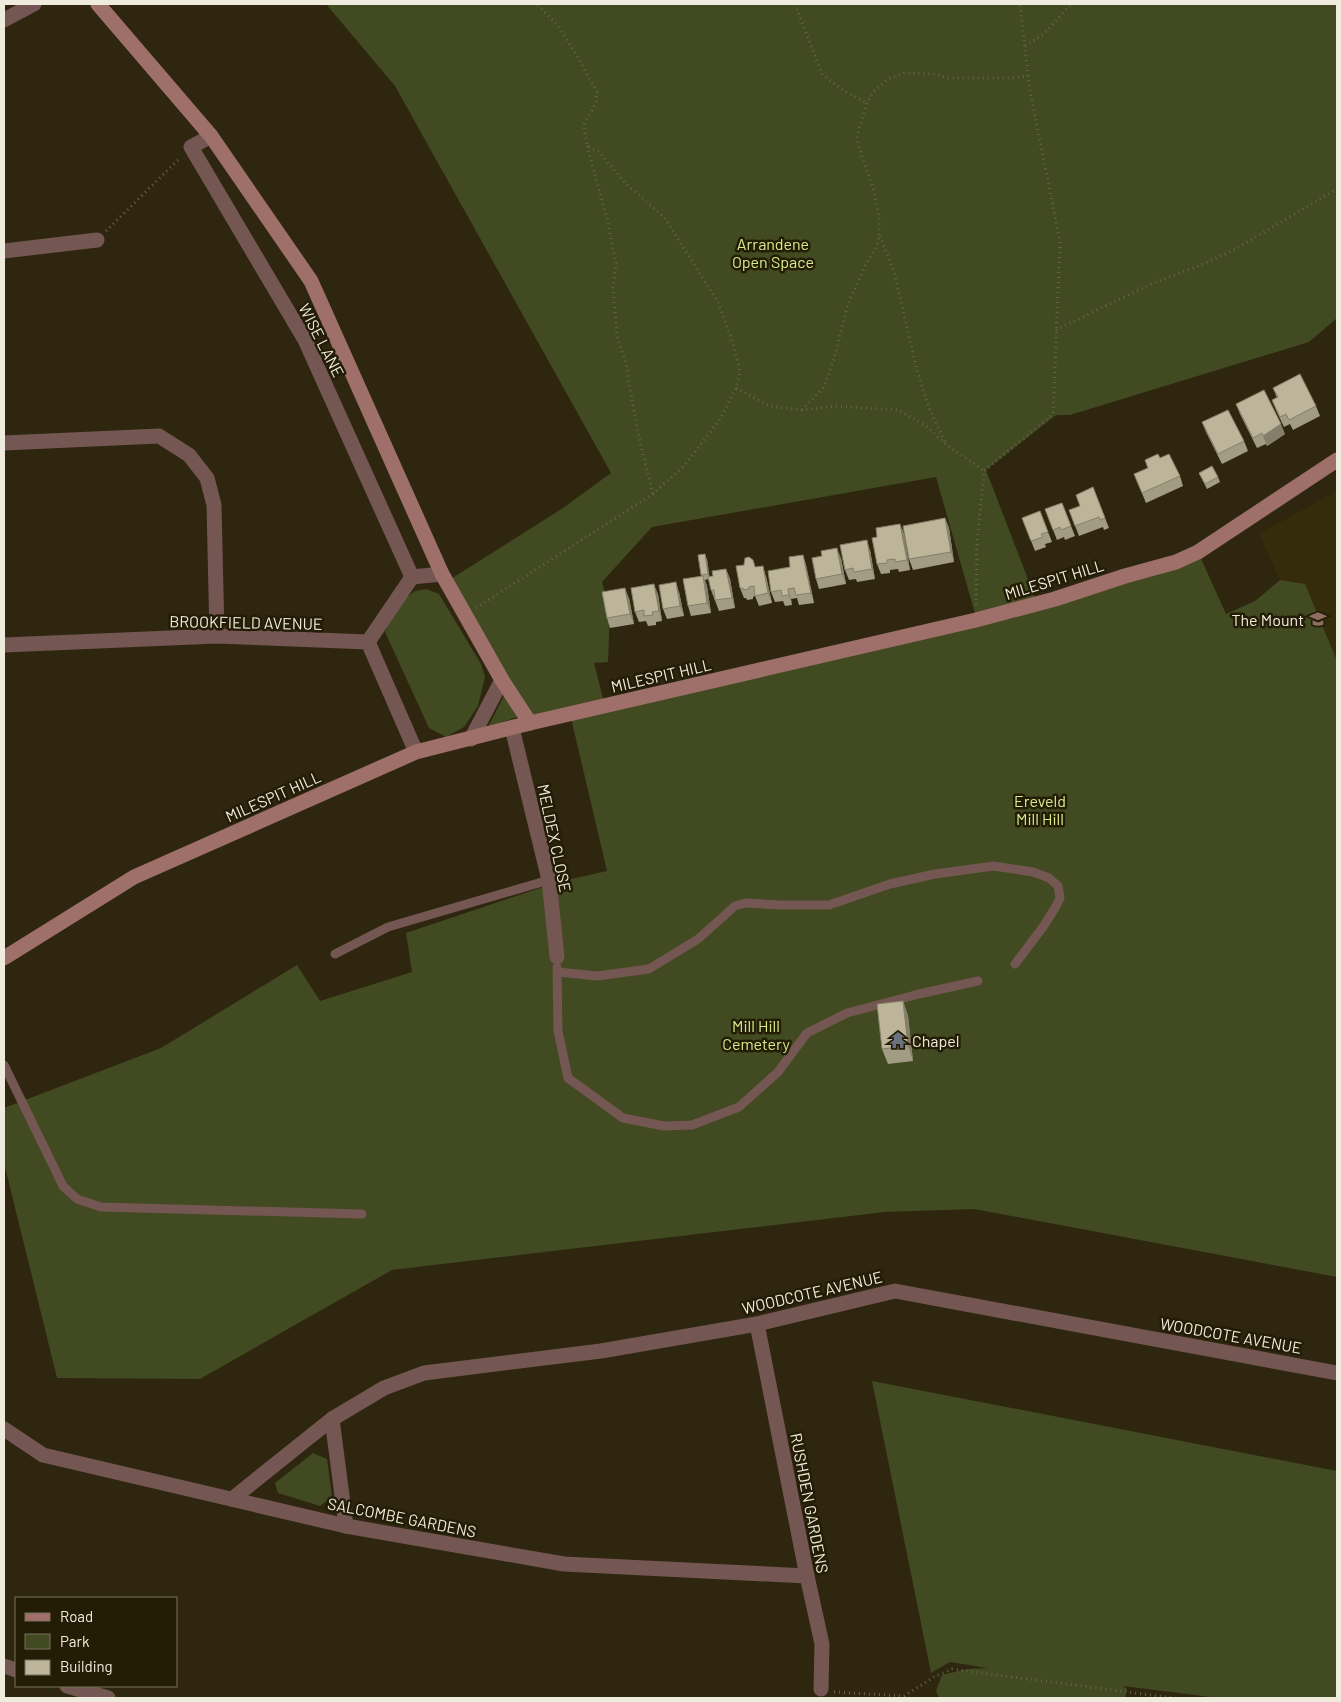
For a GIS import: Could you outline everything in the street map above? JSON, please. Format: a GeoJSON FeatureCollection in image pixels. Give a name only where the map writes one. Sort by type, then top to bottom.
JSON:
{"type":"FeatureCollection","features":[{"type":"Feature","properties":{"kind":"street"},"geometry":{"type":"LineString","coordinates":[[4,20],[34,4]]}},
{"type":"Feature","properties":{"kind":"street","name":"WISE LANE"},"geometry":{"type":"LineString","coordinates":[[98,4],[211,136],[311,281],[442,574],[502,680],[530,723]]}},
{"type":"Feature","properties":{"kind":"street"},"geometry":{"type":"LineString","coordinates":[[191,147],[211,136]]}},
{"type":"Feature","properties":{"kind":"street","name":"WISE LANE"},"geometry":{"type":"LineString","coordinates":[[191,147],[305,340],[412,578]]}},
{"type":"Feature","properties":{"kind":"street"},"geometry":{"type":"LineString","coordinates":[[4,251],[96,240]]}},
{"type":"Feature","properties":{"kind":"street"},"geometry":{"type":"LineString","coordinates":[[4,443],[159,436],[189,455],[207,478],[214,504],[217,636]]}},
{"type":"Feature","properties":{"kind":"street","name":"MILESPIT HILL"},"geometry":{"type":"LineString","coordinates":[[4,958],[134,877],[416,752],[530,723],[976,620],[1055,599],[1125,576],[1176,562],[1198,552],[1337,460]]}},
{"type":"Feature","properties":{"kind":"street"},"geometry":{"type":"LineString","coordinates":[[416,752],[368,642],[412,578],[442,574]]}},
{"type":"Feature","properties":{"kind":"street","name":"BROOKFIELD AVENUE"},"geometry":{"type":"LineString","coordinates":[[4,645],[217,636],[368,642]]}},
{"type":"Feature","properties":{"kind":"street"},"geometry":{"type":"LineString","coordinates":[[471,738],[502,680]]}},
{"type":"Feature","properties":{"kind":"street","name":"MELDEX CLOSE"},"geometry":{"type":"LineString","coordinates":[[512,728],[550,880],[557,964]]}},
{"type":"Feature","properties":{"kind":"street","name":"WOODCOTE AVENUE"},"geometry":{"type":"LineString","coordinates":[[232,1499],[332,1419],[384,1388],[424,1373],[602,1351],[757,1324],[895,1291],[1337,1373]]}},
{"type":"Feature","properties":{"kind":"street","name":"RUSHDEN GARDENS"},"geometry":{"type":"LineString","coordinates":[[757,1324],[822,1644],[821,1690]]}},
{"type":"Feature","properties":{"kind":"street"},"geometry":{"type":"LineString","coordinates":[[332,1419],[346,1526]]}},
{"type":"Feature","properties":{"kind":"street","name":"SALCOMBE GARDENS"},"geometry":{"type":"LineString","coordinates":[[4,1429],[43,1455],[346,1526],[564,1564],[807,1576]]}},
{"type":"Feature","properties":{"kind":"street"},"geometry":{"type":"LineString","coordinates":[[70,1687],[108,1698]]}},
{"type":"Feature","properties":{"kind":"lane"},"geometry":{"type":"LineString","coordinates":[[978,981],[847,1013],[807,1033],[778,1072],[739,1107],[692,1125],[664,1126],[623,1118],[568,1078],[558,1031],[557,964],[597,976],[649,969],[698,939],[735,906],[745,903],[829,905],[890,884],[935,874],[994,866],[1033,872],[1049,878],[1058,886],[1060,898],[1055,908],[1015,964]]}},
{"type":"Feature","properties":{"kind":"lane"},"geometry":{"type":"LineString","coordinates":[[335,954],[388,927],[550,880]]}},
{"type":"Feature","properties":{"kind":"lane"},"geometry":{"type":"LineString","coordinates":[[4,1065],[63,1186],[77,1199],[101,1207],[362,1214]]}},
{"type":"Feature","properties":{"kind":"path"},"geometry":{"type":"LineString","coordinates":[[537,4],[558,26],[597,92],[596,103],[584,124],[584,134],[607,218],[616,263],[613,288],[618,336],[626,364],[638,434],[653,494]]}},
{"type":"Feature","properties":{"kind":"path"},"geometry":{"type":"LineString","coordinates":[[795,4],[822,74],[844,91],[867,103]]}},
{"type":"Feature","properties":{"kind":"path"},"geometry":{"type":"LineString","coordinates":[[976,620],[977,544],[984,471],[1053,414],[1060,242],[1028,76],[1020,4]]}},
{"type":"Feature","properties":{"kind":"path"},"geometry":{"type":"LineString","coordinates":[[1025,46],[1044,34],[1071,4]]}},
{"type":"Feature","properties":{"kind":"path"},"geometry":{"type":"LineString","coordinates":[[947,445],[929,408],[917,371],[894,271],[880,236],[879,215],[873,188],[859,148],[857,136],[872,92],[888,79],[905,73],[936,74],[948,78],[1028,76]]}},
{"type":"Feature","properties":{"kind":"path"},"geometry":{"type":"LineString","coordinates":[[465,615],[653,494],[684,466],[704,442],[721,418],[736,388],[740,371],[733,344],[718,302],[700,272],[664,218],[626,184],[599,152],[587,146]]}},
{"type":"Feature","properties":{"kind":"path"},"geometry":{"type":"LineString","coordinates":[[96,240],[191,147]]}},
{"type":"Feature","properties":{"kind":"path"},"geometry":{"type":"LineString","coordinates":[[1056,330],[1151,284],[1232,251],[1337,188]]}},
{"type":"Feature","properties":{"kind":"path"},"geometry":{"type":"LineString","coordinates":[[802,410],[824,387],[834,359],[848,304],[865,266],[877,246],[880,236]]}},
{"type":"Feature","properties":{"kind":"path"},"geometry":{"type":"LineString","coordinates":[[736,388],[769,406],[802,410],[835,406],[898,410],[926,426],[947,445],[984,471]]}},
{"type":"Feature","properties":{"kind":"path"},"geometry":{"type":"LineString","coordinates":[[821,1690],[904,1696],[934,1677],[952,1669],[1173,1698]]}},
{"type":"Feature","properties":{"kind":"shaded area","name":"The Mount"},"geometry":{"type":"Polygon","coordinates":[[[1337,491],[1337,705],[1259,534],[1337,491]]]}},
{"type":"Feature","properties":{"kind":"green space"},"geometry":{"type":"Polygon","coordinates":[[[326,4],[1337,4],[1337,318],[1309,342],[1070,415],[1056,415],[986,470],[1036,600],[976,617],[936,477],[652,527],[602,582],[610,611],[608,662],[594,663],[605,706],[976,620],[1198,552],[1226,614],[1255,601],[1280,580],[1305,584],[1337,661],[1337,1277],[974,1209],[885,1212],[392,1270],[200,1379],[57,1378],[4,1163],[4,1108],[161,1048],[297,965],[320,1001],[412,972],[406,933],[558,882],[607,871],[570,714],[530,723],[446,582],[563,508],[611,473],[395,86],[326,4]]]}},
{"type":"Feature","properties":{"kind":"green space"},"geometry":{"type":"Polygon","coordinates":[[[426,589],[439,594],[481,664],[485,677],[478,706],[464,727],[446,737],[429,728],[385,632],[394,607],[415,591],[426,589]]]}},
{"type":"Feature","properties":{"kind":"green space"},"geometry":{"type":"Polygon","coordinates":[[[505,694],[520,716],[488,727],[505,694]]]}},
{"type":"Feature","properties":{"kind":"green space"},"geometry":{"type":"Polygon","coordinates":[[[872,1381],[1337,1471],[1337,1698],[1218,1698],[1123,1686],[1127,1689],[1125,1698],[939,1698],[936,1691],[942,1675],[967,1669],[987,1668],[950,1662],[931,1673],[872,1381]]]}},
{"type":"Feature","properties":{"kind":"green space"},"geometry":{"type":"Polygon","coordinates":[[[313,1453],[327,1459],[332,1497],[320,1506],[278,1493],[275,1483],[313,1453]]]}},
{"type":"Feature","properties":{"kind":"building"},"geometry":{"type":"Polygon","coordinates":[[[1300,374],[1316,406],[1289,420],[1286,414],[1280,417],[1272,400],[1278,397],[1273,388],[1300,374]]]}},
{"type":"Feature","properties":{"kind":"building"},"geometry":{"type":"Polygon","coordinates":[[[1264,390],[1281,424],[1263,436],[1262,433],[1253,438],[1236,404],[1264,390]]]}},
{"type":"Feature","properties":{"kind":"building"},"geometry":{"type":"Polygon","coordinates":[[[1228,410],[1244,441],[1218,454],[1202,422],[1228,410]]]}},
{"type":"Feature","properties":{"kind":"building"},"geometry":{"type":"Polygon","coordinates":[[[1158,454],[1160,458],[1169,454],[1180,476],[1142,493],[1134,474],[1148,468],[1145,460],[1158,454]]]}},
{"type":"Feature","properties":{"kind":"building"},"geometry":{"type":"Polygon","coordinates":[[[1212,466],[1218,477],[1205,484],[1199,473],[1212,466]]]}},
{"type":"Feature","properties":{"kind":"building"},"geometry":{"type":"Polygon","coordinates":[[[1093,487],[1105,518],[1100,520],[1099,517],[1075,526],[1069,510],[1080,506],[1076,495],[1093,487]]]}},
{"type":"Feature","properties":{"kind":"building"},"geometry":{"type":"Polygon","coordinates":[[[1062,503],[1071,526],[1061,530],[1060,527],[1053,530],[1045,509],[1062,503]]]}},
{"type":"Feature","properties":{"kind":"building"},"geometry":{"type":"Polygon","coordinates":[[[1040,511],[1048,532],[1041,534],[1043,537],[1031,541],[1022,518],[1040,511]]]}},
{"type":"Feature","properties":{"kind":"building"},"geometry":{"type":"Polygon","coordinates":[[[945,518],[951,552],[909,559],[903,526],[945,518]]]}},
{"type":"Feature","properties":{"kind":"building"},"geometry":{"type":"Polygon","coordinates":[[[900,524],[907,560],[895,562],[895,559],[887,560],[887,563],[877,564],[872,538],[877,537],[876,528],[900,524]]]}},
{"type":"Feature","properties":{"kind":"building"},"geometry":{"type":"Polygon","coordinates":[[[867,540],[872,569],[854,572],[853,568],[845,570],[840,545],[867,540]]]}},
{"type":"Feature","properties":{"kind":"building"},"geometry":{"type":"Polygon","coordinates":[[[837,548],[842,574],[816,579],[812,558],[822,556],[821,551],[837,548]]]}},
{"type":"Feature","properties":{"kind":"building"},"geometry":{"type":"Polygon","coordinates":[[[705,554],[708,574],[701,575],[698,555],[705,554]]]}},
{"type":"Feature","properties":{"kind":"building"},"geometry":{"type":"Polygon","coordinates":[[[803,555],[811,593],[796,595],[794,588],[788,589],[789,595],[782,596],[781,590],[771,592],[768,571],[790,567],[789,557],[803,555]]]}},
{"type":"Feature","properties":{"kind":"building"},"geometry":{"type":"Polygon","coordinates":[[[749,557],[753,560],[755,567],[763,566],[768,593],[755,596],[754,586],[743,590],[743,588],[740,588],[736,566],[744,565],[745,558],[749,557]]]}},
{"type":"Feature","properties":{"kind":"building"},"geometry":{"type":"Polygon","coordinates":[[[726,569],[732,598],[715,600],[714,590],[711,590],[708,577],[713,576],[712,571],[726,569]]]}},
{"type":"Feature","properties":{"kind":"building"},"geometry":{"type":"Polygon","coordinates":[[[703,576],[707,603],[688,606],[683,579],[703,576]]]}},
{"type":"Feature","properties":{"kind":"building"},"geometry":{"type":"Polygon","coordinates":[[[676,582],[680,606],[663,609],[659,585],[676,582]]]}},
{"type":"Feature","properties":{"kind":"building"},"geometry":{"type":"Polygon","coordinates":[[[654,584],[659,611],[652,612],[653,615],[644,616],[644,610],[635,612],[631,588],[654,584]]]}},
{"type":"Feature","properties":{"kind":"building"},"geometry":{"type":"Polygon","coordinates":[[[625,588],[630,614],[607,618],[602,592],[625,588]]]}},
{"type":"Feature","properties":{"kind":"building"},"geometry":{"type":"Polygon","coordinates":[[[903,1001],[908,1046],[882,1049],[877,1004],[903,1001]]]}},
{"type":"Feature","properties":{"kind":"place","name":"The Mount"},"geometry":{"type":"Point","coordinates":[1318,619]}},
{"type":"Feature","properties":{"kind":"place","name":"Chapel"},"geometry":{"type":"Point","coordinates":[898,1040]}},
{"type":"Feature","properties":{"kind":"park label","name":"Arrandene Open Space"},"geometry":{"type":"Point","coordinates":[773,252]}},
{"type":"Feature","properties":{"kind":"park label","name":"Ereveld Mill Hill"},"geometry":{"type":"Point","coordinates":[1040,809]}},
{"type":"Feature","properties":{"kind":"park label","name":"Mill Hill Cemetery"},"geometry":{"type":"Point","coordinates":[756,1034]}}]}
